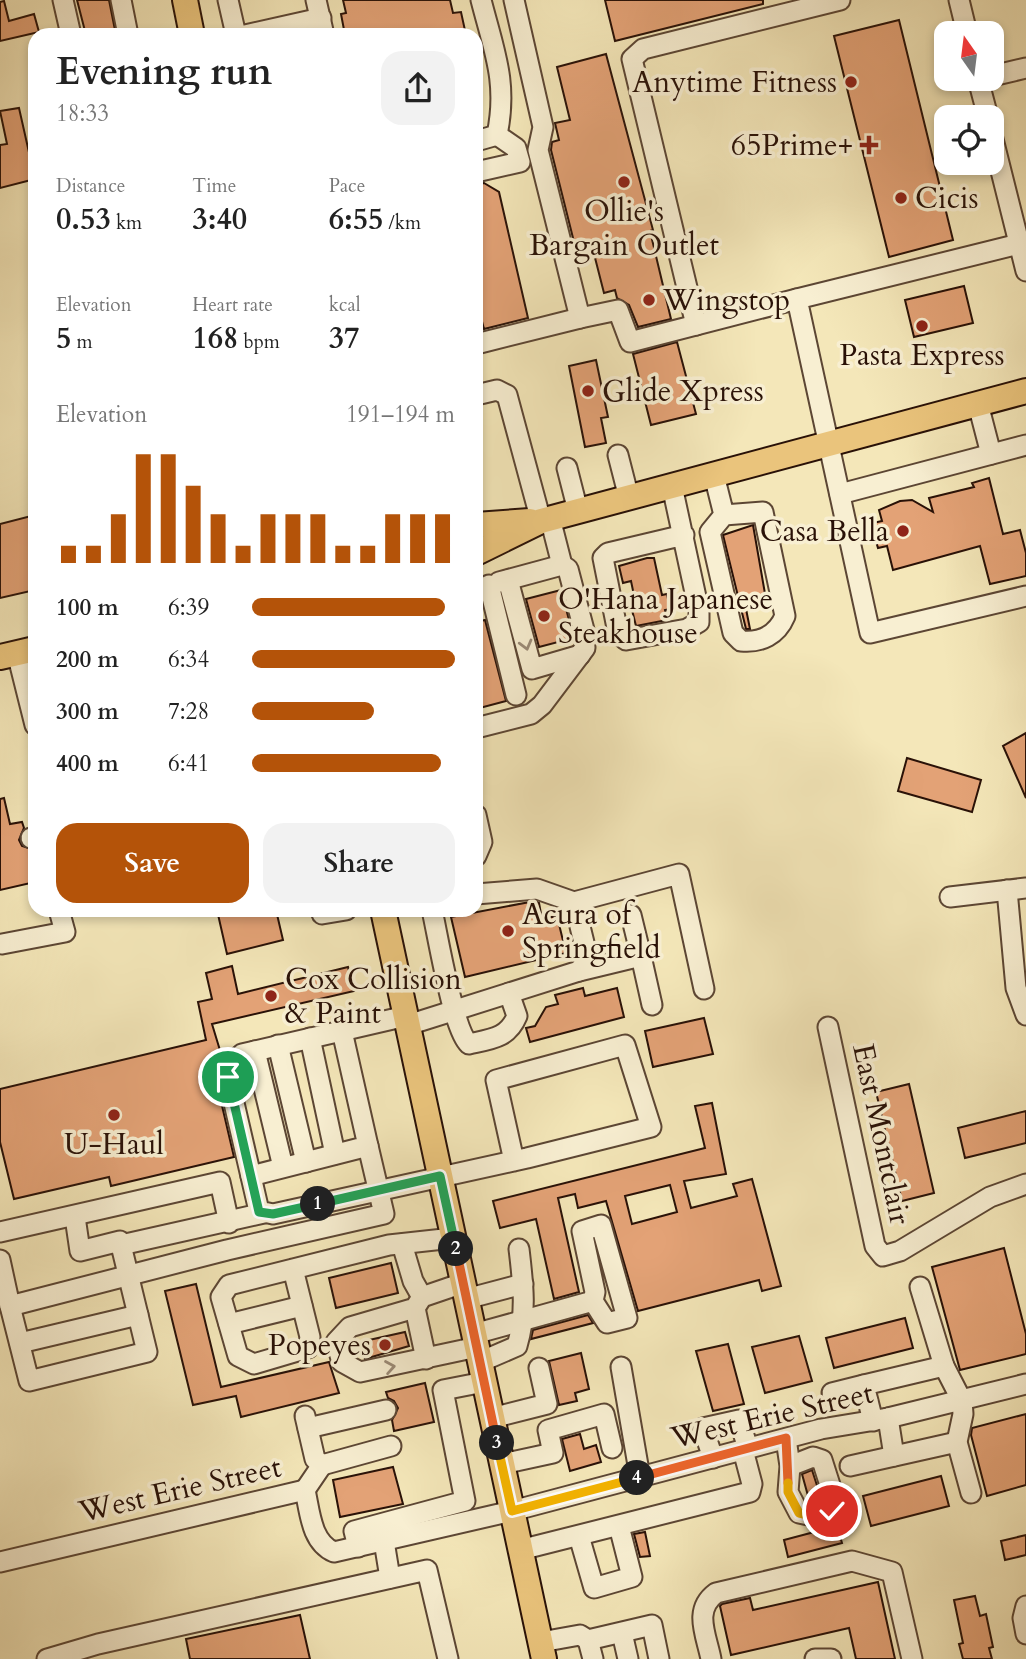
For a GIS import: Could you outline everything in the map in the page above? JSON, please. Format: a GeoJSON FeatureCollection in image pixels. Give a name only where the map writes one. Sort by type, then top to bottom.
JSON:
{"type":"FeatureCollection","features":[{"type":"Feature","properties":{"kind":"main road"},"geometry":{"type":"LineString","coordinates":[[185,0],[191,28]]}},
{"type":"Feature","properties":{"kind":"main road"},"geometry":{"type":"LineString","coordinates":[[483,524],[546,519],[1026,391]]}},
{"type":"Feature","properties":{"kind":"main road"},"geometry":{"type":"LineString","coordinates":[[483,550],[546,519]]}},
{"type":"Feature","properties":{"kind":"main road"},"geometry":{"type":"LineString","coordinates":[[389,917],[407,1020],[542,1650]]}},
{"type":"Feature","properties":{"kind":"street"},"geometry":{"type":"LineString","coordinates":[[63,0],[69,28]]}},
{"type":"Feature","properties":{"kind":"street"},"geometry":{"type":"LineString","coordinates":[[121,0],[127,28]]}},
{"type":"Feature","properties":{"kind":"street"},"geometry":{"type":"LineString","coordinates":[[481,0],[503,88],[497,135]]}},
{"type":"Feature","properties":{"kind":"street"},"geometry":{"type":"LineString","coordinates":[[514,0],[543,127],[538,150],[580,318]]}},
{"type":"Feature","properties":{"kind":"street"},"geometry":{"type":"LineString","coordinates":[[696,324],[631,66],[632,60],[643,49],[840,0]]}},
{"type":"Feature","properties":{"kind":"street"},"geometry":{"type":"LineString","coordinates":[[959,0],[964,21]]}},
{"type":"Feature","properties":{"kind":"street"},"geometry":{"type":"LineString","coordinates":[[232,1],[235,28]]}},
{"type":"Feature","properties":{"kind":"street"},"geometry":{"type":"LineString","coordinates":[[276,28],[320,18]]}},
{"type":"Feature","properties":{"kind":"street"},"geometry":{"type":"LineString","coordinates":[[1004,73],[1026,68]]}},
{"type":"Feature","properties":{"kind":"street"},"geometry":{"type":"LineString","coordinates":[[483,139],[497,135]]}},
{"type":"Feature","properties":{"kind":"street"},"geometry":{"type":"LineString","coordinates":[[483,170],[520,162],[516,148],[497,135]]}},
{"type":"Feature","properties":{"kind":"street"},"geometry":{"type":"LineString","coordinates":[[1003,175],[1021,239],[1026,271]]}},
{"type":"Feature","properties":{"kind":"street"},"geometry":{"type":"LineString","coordinates":[[483,342],[618,310],[630,342],[1021,239]]}},
{"type":"Feature","properties":{"kind":"street"},"geometry":{"type":"LineString","coordinates":[[797,299],[870,633],[1026,596]]}},
{"type":"Feature","properties":{"kind":"street"},"geometry":{"type":"LineString","coordinates":[[483,391],[498,390],[507,395],[562,565],[568,569],[584,630],[585,648],[542,705],[531,714],[483,726]]}},
{"type":"Feature","properties":{"kind":"street"},"geometry":{"type":"LineString","coordinates":[[978,404],[991,454]]}},
{"type":"Feature","properties":{"kind":"street"},"geometry":{"type":"LineString","coordinates":[[840,494],[1026,445]]}},
{"type":"Feature","properties":{"kind":"street"},"geometry":{"type":"LineString","coordinates":[[618,455],[620,500]]}},
{"type":"Feature","properties":{"kind":"street"},"geometry":{"type":"LineString","coordinates":[[567,468],[578,511]]}},
{"type":"Feature","properties":{"kind":"street"},"geometry":{"type":"LineString","coordinates":[[714,475],[724,515]]}},
{"type":"Feature","properties":{"kind":"street"},"geometry":{"type":"LineString","coordinates":[[672,486],[684,535],[699,622],[687,629],[626,640],[618,633],[603,558],[608,553],[684,535]]}},
{"type":"Feature","properties":{"kind":"street"},"geometry":{"type":"LineString","coordinates":[[763,512],[785,616],[778,630],[769,637],[748,642],[741,641],[733,633],[710,532],[724,515],[763,512]]}},
{"type":"Feature","properties":{"kind":"street"},"geometry":{"type":"LineString","coordinates":[[483,587],[562,565]]}},
{"type":"Feature","properties":{"kind":"street"},"geometry":{"type":"LineString","coordinates":[[508,579],[532,669],[579,655]]}},
{"type":"Feature","properties":{"kind":"street"},"geometry":{"type":"LineString","coordinates":[[483,591],[513,700],[500,722]]}},
{"type":"Feature","properties":{"kind":"street"},"geometry":{"type":"LineString","coordinates":[[17,653],[28,687]]}},
{"type":"Feature","properties":{"kind":"street"},"geometry":{"type":"LineString","coordinates":[[483,893],[537,889],[574,902],[679,874],[704,989]]}},
{"type":"Feature","properties":{"kind":"street"},"geometry":{"type":"LineString","coordinates":[[950,897],[1016,889],[1016,988],[1026,1014]]}},
{"type":"Feature","properties":{"kind":"street"},"geometry":{"type":"LineString","coordinates":[[574,902],[588,959],[579,971]]}},
{"type":"Feature","properties":{"kind":"street"},"geometry":{"type":"LineString","coordinates":[[631,915],[652,1005]]}},
{"type":"Feature","properties":{"kind":"street"},"geometry":{"type":"LineString","coordinates":[[2,944],[65,932],[62,917]]}},
{"type":"Feature","properties":{"kind":"street"},"geometry":{"type":"LineString","coordinates":[[434,917],[463,1039],[469,1044],[498,1038],[511,1031],[517,1016],[509,993]]}},
{"type":"Feature","properties":{"kind":"street"},"geometry":{"type":"LineString","coordinates":[[514,1161],[496,1080],[625,1045],[651,1127],[514,1161],[273,1214],[259,1212],[229,1069],[237,1057],[255,1051],[342,1031],[455,1010],[579,971],[641,956]]}},
{"type":"Feature","properties":{"kind":"street","name":"East Montclair"},"geometry":{"type":"LineString","coordinates":[[828,1027],[875,1246],[883,1256],[900,1251],[989,1197],[1026,1184]]}},
{"type":"Feature","properties":{"kind":"street"},"geometry":{"type":"LineString","coordinates":[[10,1306],[384,1214],[342,1031]]}},
{"type":"Feature","properties":{"kind":"street"},"geometry":{"type":"LineString","coordinates":[[310,1038],[335,1154]]}},
{"type":"Feature","properties":{"kind":"street"},"geometry":{"type":"LineString","coordinates":[[278,1045],[306,1162]]}},
{"type":"Feature","properties":{"kind":"street"},"geometry":{"type":"LineString","coordinates":[[255,1051],[283,1167]]}},
{"type":"Feature","properties":{"kind":"street"},"geometry":{"type":"LineString","coordinates":[[251,1176],[368,1146]]}},
{"type":"Feature","properties":{"kind":"street"},"geometry":{"type":"LineString","coordinates":[[0,1232],[220,1182],[229,1223]]}},
{"type":"Feature","properties":{"kind":"street"},"geometry":{"type":"LineString","coordinates":[[121,1245],[229,1223],[264,1213]]}},
{"type":"Feature","properties":{"kind":"street"},"geometry":{"type":"LineString","coordinates":[[0,1260],[29,1381],[147,1352],[120,1241],[80,1251],[75,1217]]}},
{"type":"Feature","properties":{"kind":"street"},"geometry":{"type":"LineString","coordinates":[[293,1269],[310,1337],[308,1348],[254,1364],[238,1356],[220,1297],[229,1285],[293,1269],[402,1244],[453,1238]]}},
{"type":"Feature","properties":{"kind":"street"},"geometry":{"type":"LineString","coordinates":[[402,1244],[414,1281],[426,1359]]}},
{"type":"Feature","properties":{"kind":"street"},"geometry":{"type":"LineString","coordinates":[[519,1249],[526,1304],[517,1346],[479,1356],[426,1359],[360,1372],[342,1362],[336,1342],[350,1327],[418,1303],[465,1291],[523,1284]]}},
{"type":"Feature","properties":{"kind":"street"},"geometry":{"type":"LineString","coordinates":[[920,1287],[944,1366],[961,1401],[963,1414],[957,1442],[971,1493]]}},
{"type":"Feature","properties":{"kind":"street"},"geometry":{"type":"LineString","coordinates":[[358,1547],[354,1531],[458,1514],[466,1501],[443,1390],[520,1322],[593,1301]]}},
{"type":"Feature","properties":{"kind":"street"},"geometry":{"type":"LineString","coordinates":[[229,1324],[302,1306]]}},
{"type":"Feature","properties":{"kind":"street"},"geometry":{"type":"LineString","coordinates":[[20,1343],[138,1315]]}},
{"type":"Feature","properties":{"kind":"street"},"geometry":{"type":"LineString","coordinates":[[832,1393],[944,1366]]}},
{"type":"Feature","properties":{"kind":"street"},"geometry":{"type":"LineString","coordinates":[[621,1367],[640,1477]]}},
{"type":"Feature","properties":{"kind":"street"},"geometry":{"type":"LineString","coordinates":[[492,1418],[547,1404],[539,1368]]}},
{"type":"Feature","properties":{"kind":"street","name":"West Erie Street"},"geometry":{"type":"LineString","coordinates":[[0,1562],[305,1490],[314,1529],[325,1548],[334,1552],[383,1541],[458,1514],[512,1511],[786,1438],[881,1420],[1026,1384]]}},
{"type":"Feature","properties":{"kind":"street"},"geometry":{"type":"LineString","coordinates":[[864,1385],[894,1456]]}},
{"type":"Feature","properties":{"kind":"street"},"geometry":{"type":"LineString","coordinates":[[322,1465],[315,1459],[306,1422],[386,1410]]}},
{"type":"Feature","properties":{"kind":"street"},"geometry":{"type":"LineString","coordinates":[[502,1464],[553,1453],[548,1430],[604,1414],[612,1448]]}},
{"type":"Feature","properties":{"kind":"street"},"geometry":{"type":"LineString","coordinates":[[520,1550],[750,1492],[752,1484],[739,1420],[703,1428],[713,1458]]}},
{"type":"Feature","properties":{"kind":"street"},"geometry":{"type":"LineString","coordinates":[[786,1438],[790,1466]]}},
{"type":"Feature","properties":{"kind":"street"},"geometry":{"type":"LineString","coordinates":[[850,1466],[957,1442]]}},
{"type":"Feature","properties":{"kind":"street"},"geometry":{"type":"LineString","coordinates":[[305,1490],[322,1465],[391,1446]]}},
{"type":"Feature","properties":{"kind":"street"},"geometry":{"type":"LineString","coordinates":[[579,1536],[594,1588],[632,1577],[620,1526]]}},
{"type":"Feature","properties":{"kind":"street"},"geometry":{"type":"LineString","coordinates":[[383,1541],[390,1578]]}},
{"type":"Feature","properties":{"kind":"street"},"geometry":{"type":"LineString","coordinates":[[711,1659],[701,1612],[705,1600],[716,1592],[852,1561],[892,1572],[912,1659]]}},
{"type":"Feature","properties":{"kind":"street"},"geometry":{"type":"LineString","coordinates":[[47,1659],[98,1644],[427,1570],[448,1659]]}},
{"type":"Feature","properties":{"kind":"street"},"geometry":{"type":"LineString","coordinates":[[1025,1607],[1026,1634]]}},
{"type":"Feature","properties":{"kind":"street"},"geometry":{"type":"LineString","coordinates":[[542,1650],[580,1635],[590,1650],[622,1633],[652,1625],[659,1659]]}},
{"type":"Feature","properties":{"kind":"street"},"geometry":{"type":"LineString","coordinates":[[622,1633],[628,1659]]}},
{"type":"Feature","properties":{"kind":"street"},"geometry":{"type":"LineString","coordinates":[[815,1659],[831,1659]]}},
{"type":"Feature","properties":{"kind":"building"},"geometry":{"type":"Polygon","coordinates":[[[77,0],[109,0],[115,28],[84,28],[77,0]]]}},
{"type":"Feature","properties":{"kind":"building"},"geometry":{"type":"Polygon","coordinates":[[[343,0],[450,0],[453,13],[461,12],[464,28],[344,28],[341,14],[346,13],[343,0]]]}},
{"type":"Feature","properties":{"kind":"building"},"geometry":{"type":"Polygon","coordinates":[[[605,0],[763,0],[763,4],[615,41],[605,0]]]}},
{"type":"Feature","properties":{"kind":"building"},"geometry":{"type":"Polygon","coordinates":[[[4,1],[9,21],[34,14],[38,28],[28,28],[28,35],[0,41],[0,2],[4,1]]]}},
{"type":"Feature","properties":{"kind":"building"},"geometry":{"type":"Polygon","coordinates":[[[899,20],[934,163],[934,175],[937,175],[953,240],[889,257],[834,36],[899,20]]]}},
{"type":"Feature","properties":{"kind":"building"},"geometry":{"type":"Polygon","coordinates":[[[606,54],[653,230],[650,231],[671,319],[638,327],[629,305],[617,298],[615,290],[604,293],[592,246],[576,250],[551,150],[552,142],[559,140],[555,123],[570,120],[557,67],[606,54]]]}},
{"type":"Feature","properties":{"kind":"building"},"geometry":{"type":"Polygon","coordinates":[[[19,108],[28,148],[28,181],[0,188],[0,145],[7,144],[0,111],[19,108]]]}},
{"type":"Feature","properties":{"kind":"building"},"geometry":{"type":"Polygon","coordinates":[[[483,183],[499,192],[528,318],[484,329],[483,325],[483,183]]]}},
{"type":"Feature","properties":{"kind":"building"},"geometry":{"type":"Polygon","coordinates":[[[964,286],[973,323],[914,337],[905,300],[964,286]]]}},
{"type":"Feature","properties":{"kind":"building"},"geometry":{"type":"Polygon","coordinates":[[[677,342],[696,414],[651,425],[633,354],[677,342]]]}},
{"type":"Feature","properties":{"kind":"building","name":"Glide Xpress"},"geometry":{"type":"Polygon","coordinates":[[[596,360],[608,417],[601,418],[606,443],[585,447],[569,366],[596,360]]]}},
{"type":"Feature","properties":{"kind":"building"},"geometry":{"type":"Polygon","coordinates":[[[989,478],[1003,534],[1020,530],[1026,553],[1026,576],[990,584],[980,546],[893,570],[887,546],[878,548],[875,538],[873,523],[882,521],[879,510],[900,501],[912,500],[933,512],[929,498],[974,487],[972,483],[989,478]]]}},
{"type":"Feature","properties":{"kind":"building"},"geometry":{"type":"Polygon","coordinates":[[[28,517],[28,592],[0,598],[0,524],[28,517]]]}},
{"type":"Feature","properties":{"kind":"building"},"geometry":{"type":"Polygon","coordinates":[[[753,525],[767,605],[746,609],[750,629],[746,629],[723,535],[753,525]]]}},
{"type":"Feature","properties":{"kind":"building"},"geometry":{"type":"Polygon","coordinates":[[[654,558],[662,595],[667,594],[670,609],[665,610],[667,620],[636,626],[631,606],[636,605],[631,581],[623,583],[619,566],[654,558]]]}},
{"type":"Feature","properties":{"kind":"building","name":"O'Hana Japanese Steakhouse"},"geometry":{"type":"Polygon","coordinates":[[[561,590],[572,631],[566,640],[539,647],[526,599],[561,590]]]}},
{"type":"Feature","properties":{"kind":"building"},"geometry":{"type":"Polygon","coordinates":[[[483,620],[506,701],[483,707],[483,620]]]}},
{"type":"Feature","properties":{"kind":"building"},"geometry":{"type":"Polygon","coordinates":[[[1026,733],[1026,798],[1003,746],[1026,733]]]}},
{"type":"Feature","properties":{"kind":"building"},"geometry":{"type":"Polygon","coordinates":[[[907,758],[981,780],[972,812],[898,791],[907,758]]]}},
{"type":"Feature","properties":{"kind":"building"},"geometry":{"type":"Polygon","coordinates":[[[4,798],[10,824],[22,822],[24,828],[19,840],[22,846],[28,848],[28,884],[0,890],[0,799],[4,798]]]}},
{"type":"Feature","properties":{"kind":"building","name":"Acura of Springfield"},"geometry":{"type":"Polygon","coordinates":[[[535,901],[539,903],[542,919],[557,916],[566,953],[465,977],[451,917],[483,917],[483,911],[535,901]]]}},
{"type":"Feature","properties":{"kind":"building"},"geometry":{"type":"Polygon","coordinates":[[[219,917],[278,917],[283,940],[227,954],[219,917]]]}},
{"type":"Feature","properties":{"kind":"building","name":"U-Haul"},"geometry":{"type":"Polygon","coordinates":[[[232,966],[238,994],[348,967],[354,991],[212,1024],[222,1057],[216,1080],[234,1157],[111,1186],[109,1177],[14,1199],[0,1142],[0,1089],[206,1040],[198,1002],[212,999],[206,973],[232,966]]]}},
{"type":"Feature","properties":{"kind":"building"},"geometry":{"type":"Polygon","coordinates":[[[583,988],[585,996],[617,988],[624,1017],[530,1042],[526,1028],[535,1026],[546,1007],[558,1004],[555,995],[583,988]]]}},
{"type":"Feature","properties":{"kind":"building"},"geometry":{"type":"Polygon","coordinates":[[[704,1018],[713,1054],[653,1067],[645,1031],[704,1018]]]}},
{"type":"Feature","properties":{"kind":"building"},"geometry":{"type":"Polygon","coordinates":[[[909,1084],[934,1193],[902,1201],[876,1092],[909,1084]]]}},
{"type":"Feature","properties":{"kind":"building"},"geometry":{"type":"Polygon","coordinates":[[[712,1103],[726,1174],[684,1181],[691,1208],[737,1196],[733,1184],[752,1179],[781,1286],[762,1291],[759,1280],[638,1311],[606,1201],[578,1208],[575,1194],[558,1198],[579,1292],[554,1299],[536,1219],[500,1228],[493,1201],[705,1148],[695,1106],[712,1103]],[[670,1185],[625,1196],[632,1224],[677,1212],[670,1185]]]}},
{"type":"Feature","properties":{"kind":"building"},"geometry":{"type":"Polygon","coordinates":[[[1026,1111],[1026,1143],[965,1158],[958,1128],[1026,1111]]]}},
{"type":"Feature","properties":{"kind":"building"},"geometry":{"type":"Polygon","coordinates":[[[1004,1248],[1026,1334],[1026,1354],[960,1370],[932,1267],[1004,1248]]]}},
{"type":"Feature","properties":{"kind":"building"},"geometry":{"type":"Polygon","coordinates":[[[391,1263],[398,1293],[336,1308],[329,1278],[391,1263]]]}},
{"type":"Feature","properties":{"kind":"building"},"geometry":{"type":"Polygon","coordinates":[[[196,1284],[221,1387],[329,1362],[339,1393],[241,1417],[236,1396],[193,1405],[165,1291],[196,1284]]]}},
{"type":"Feature","properties":{"kind":"building"},"geometry":{"type":"Polygon","coordinates":[[[588,1315],[593,1323],[531,1339],[533,1330],[588,1315]]]}},
{"type":"Feature","properties":{"kind":"building"},"geometry":{"type":"Polygon","coordinates":[[[905,1318],[913,1348],[834,1368],[826,1338],[905,1318]]]}},
{"type":"Feature","properties":{"kind":"building","name":"Popeyes"},"geometry":{"type":"Polygon","coordinates":[[[405,1332],[409,1346],[365,1359],[360,1342],[405,1332]]]}},
{"type":"Feature","properties":{"kind":"building"},"geometry":{"type":"Polygon","coordinates":[[[799,1336],[812,1381],[765,1393],[752,1347],[799,1336]]]}},
{"type":"Feature","properties":{"kind":"building"},"geometry":{"type":"Polygon","coordinates":[[[728,1344],[744,1404],[713,1411],[696,1351],[728,1344]]]}},
{"type":"Feature","properties":{"kind":"building"},"geometry":{"type":"Polygon","coordinates":[[[581,1353],[589,1389],[575,1393],[577,1401],[559,1405],[549,1361],[581,1353]]]}},
{"type":"Feature","properties":{"kind":"building"},"geometry":{"type":"Polygon","coordinates":[[[425,1383],[434,1422],[394,1431],[392,1420],[398,1408],[386,1392],[425,1383]]]}},
{"type":"Feature","properties":{"kind":"building"},"geometry":{"type":"Polygon","coordinates":[[[1026,1414],[1026,1485],[987,1496],[971,1435],[972,1428],[1026,1414]]]}},
{"type":"Feature","properties":{"kind":"building"},"geometry":{"type":"Polygon","coordinates":[[[580,1434],[584,1449],[596,1445],[601,1462],[570,1471],[562,1439],[580,1434]]]}},
{"type":"Feature","properties":{"kind":"building"},"geometry":{"type":"Polygon","coordinates":[[[393,1467],[403,1504],[340,1517],[333,1480],[393,1467]]]}},
{"type":"Feature","properties":{"kind":"building"},"geometry":{"type":"Polygon","coordinates":[[[812,1470],[822,1501],[810,1503],[802,1474],[812,1470]]]}},
{"type":"Feature","properties":{"kind":"building"},"geometry":{"type":"Polygon","coordinates":[[[941,1476],[949,1506],[871,1526],[863,1496],[941,1476]]]}},
{"type":"Feature","properties":{"kind":"building"},"geometry":{"type":"Polygon","coordinates":[[[837,1526],[842,1543],[788,1557],[784,1540],[837,1526]]]}},
{"type":"Feature","properties":{"kind":"building"},"geometry":{"type":"Polygon","coordinates":[[[645,1532],[650,1556],[640,1557],[634,1534],[645,1532]]]}},
{"type":"Feature","properties":{"kind":"building"},"geometry":{"type":"Polygon","coordinates":[[[1026,1535],[1026,1555],[1005,1560],[1001,1541],[1026,1535]]]}},
{"type":"Feature","properties":{"kind":"building"},"geometry":{"type":"Polygon","coordinates":[[[878,1582],[895,1659],[856,1659],[849,1628],[731,1655],[720,1606],[722,1604],[750,1598],[753,1610],[878,1582]]]}},
{"type":"Feature","properties":{"kind":"building"},"geometry":{"type":"Polygon","coordinates":[[[975,1596],[980,1616],[986,1614],[993,1647],[989,1648],[992,1659],[963,1659],[959,1644],[963,1643],[954,1600],[975,1596]]]}},
{"type":"Feature","properties":{"kind":"building"},"geometry":{"type":"Polygon","coordinates":[[[300,1615],[310,1659],[190,1659],[186,1639],[300,1615]]]}},
{"type":"Feature","properties":{"kind":"place","name":"Anytime Fitness"},"geometry":{"type":"Point","coordinates":[851,82]}},
{"type":"Feature","properties":{"kind":"place","name":"65Prime+"},"geometry":{"type":"Point","coordinates":[869,145]}},
{"type":"Feature","properties":{"kind":"place","name":"Ollie's Bargain Outlet"},"geometry":{"type":"Point","coordinates":[624,182]}},
{"type":"Feature","properties":{"kind":"place","name":"Cicis"},"geometry":{"type":"Point","coordinates":[901,198]}},
{"type":"Feature","properties":{"kind":"place","name":"Wingstop"},"geometry":{"type":"Point","coordinates":[649,300]}},
{"type":"Feature","properties":{"kind":"place","name":"Pasta Express"},"geometry":{"type":"Point","coordinates":[922,326]}},
{"type":"Feature","properties":{"kind":"place","name":"Glide Xpress"},"geometry":{"type":"Point","coordinates":[588,391]}},
{"type":"Feature","properties":{"kind":"place","name":"Casa Bella"},"geometry":{"type":"Point","coordinates":[903,531]}},
{"type":"Feature","properties":{"kind":"place","name":"O'Hana Japanese Steakhouse"},"geometry":{"type":"Point","coordinates":[544,616]}},
{"type":"Feature","properties":{"kind":"place","name":"Acura of Springfield"},"geometry":{"type":"Point","coordinates":[508,931]}},
{"type":"Feature","properties":{"kind":"place","name":"Cox Collision & Paint"},"geometry":{"type":"Point","coordinates":[271,996]}},
{"type":"Feature","properties":{"kind":"place","name":"U-Haul"},"geometry":{"type":"Point","coordinates":[114,1115]}},
{"type":"Feature","properties":{"kind":"place","name":"Popeyes"},"geometry":{"type":"Point","coordinates":[385,1345]}},
{"type":"Feature","properties":{"kind":"route"},"geometry":{"type":"LineString","coordinates":[[228,1077],[259,1212],[273,1214],[440,1176],[512,1511],[786,1438],[790,1466],[788,1492],[799,1513],[813,1516],[832,1511]]}}]}
